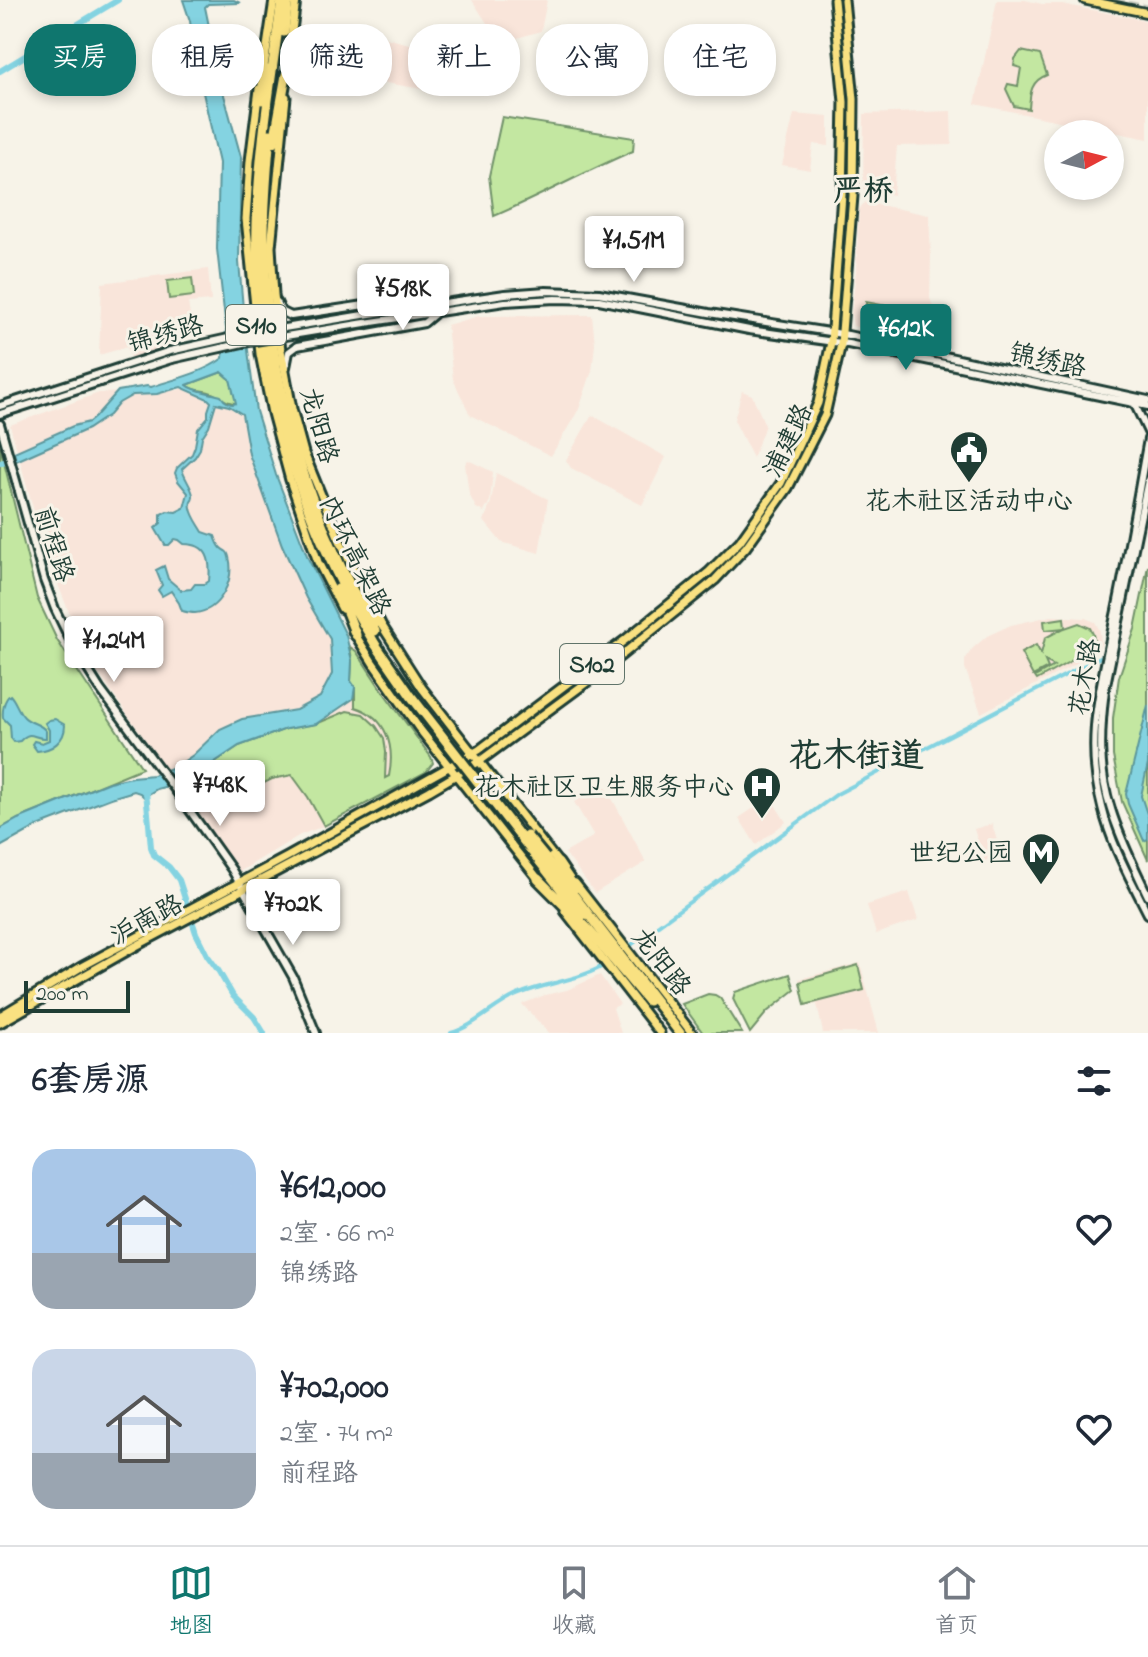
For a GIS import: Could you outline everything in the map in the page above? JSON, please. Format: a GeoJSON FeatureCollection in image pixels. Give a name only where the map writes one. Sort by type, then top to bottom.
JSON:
{"type":"FeatureCollection","features":[{"type":"Feature","properties":{"kind":"highway","name":"内环高架路"},"geometry":{"type":"LineString","coordinates":[[275,72],[282,0]]}},
{"type":"Feature","properties":{"kind":"highway","name":"内环高架路"},"geometry":{"type":"LineString","coordinates":[[288,0],[263,140],[260,296],[270,373],[290,457],[319,536],[346,593],[411,696],[542,860],[673,1033]]}},
{"type":"Feature","properties":{"kind":"highway","name":"内环高架路"},"geometry":{"type":"LineString","coordinates":[[261,221],[276,362],[290,428],[304,476],[337,558],[378,642]]}},
{"type":"Feature","properties":{"kind":"highway"},"geometry":{"type":"LineString","coordinates":[[304,476],[347,570],[379,622]]}},
{"type":"Feature","properties":{"kind":"highway"},"geometry":{"type":"LineString","coordinates":[[319,536],[356,635]]}},
{"type":"Feature","properties":{"kind":"highway"},"geometry":{"type":"LineString","coordinates":[[558,863],[611,949]]}},
{"type":"Feature","properties":{"kind":"highway"},"geometry":{"type":"LineString","coordinates":[[538,879],[611,949]]}},
{"type":"Feature","properties":{"kind":"highway","name":"内环高架路"},"geometry":{"type":"LineString","coordinates":[[621,962],[632,969],[680,1033]]}},
{"type":"Feature","properties":{"kind":"main road","name":"龙阳路"},"geometry":{"type":"LineString","coordinates":[[274,0],[275,72],[286,99],[271,247],[274,295],[290,399],[306,458],[344,552],[379,622],[413,675],[558,863]]}},
{"type":"Feature","properties":{"kind":"main road","name":"龙阳路"},"geometry":{"type":"LineString","coordinates":[[296,0],[275,72],[258,94],[246,214],[260,354],[280,446],[316,557],[356,635],[393,692],[538,879]]}},
{"type":"Feature","properties":{"kind":"main road","name":"浦建路"},"geometry":{"type":"LineString","coordinates":[[473,753],[625,640],[709,572],[740,541],[781,483],[818,403],[831,342],[842,195],[844,102],[834,0]]}},
{"type":"Feature","properties":{"kind":"main road","name":"浦建路"},"geometry":{"type":"LineString","coordinates":[[480,761],[614,662],[715,580],[746,547],[788,488],[825,415],[841,344],[853,196],[854,99],[844,0]]}},
{"type":"Feature","properties":{"kind":"main road"},"geometry":{"type":"LineString","coordinates":[[1085,0],[1148,13]]}},
{"type":"Feature","properties":{"kind":"main road","name":"锦绣路"},"geometry":{"type":"LineString","coordinates":[[0,406],[242,335],[546,291],[599,293],[832,332],[1148,403]]}},
{"type":"Feature","properties":{"kind":"main road"},"geometry":{"type":"LineString","coordinates":[[274,295],[281,311],[291,316],[418,297],[436,308],[424,323],[294,347],[286,360],[290,399]]}},
{"type":"Feature","properties":{"kind":"main road","name":"锦绣路"},"geometry":{"type":"LineString","coordinates":[[436,308],[555,299],[599,300],[1134,400]]}},
{"type":"Feature","properties":{"kind":"main road","name":"锦绣路"},"geometry":{"type":"LineString","coordinates":[[0,414],[171,355]]}},
{"type":"Feature","properties":{"kind":"main road"},"geometry":{"type":"LineString","coordinates":[[1148,392],[1134,400],[1148,432]]}},
{"type":"Feature","properties":{"kind":"main road","name":"前程路"},"geometry":{"type":"LineString","coordinates":[[0,424],[42,572],[73,646],[92,679],[239,882],[293,977],[316,1033]]}},
{"type":"Feature","properties":{"kind":"main road","name":"花木路"},"geometry":{"type":"LineString","coordinates":[[1112,645],[1148,439]]}},
{"type":"Feature","properties":{"kind":"main road","name":"花木路"},"geometry":{"type":"LineString","coordinates":[[1148,480],[1095,722],[1094,756],[1102,808],[1113,841],[1148,914]]}},
{"type":"Feature","properties":{"kind":"main road","name":"花木路"},"geometry":{"type":"LineString","coordinates":[[1108,662],[1102,711],[1104,780],[1120,837],[1148,896]]}},
{"type":"Feature","properties":{"kind":"main road","name":"沪南路"},"geometry":{"type":"LineString","coordinates":[[184,916],[196,904],[473,753]]}},
{"type":"Feature","properties":{"kind":"main road","name":"沪南路"},"geometry":{"type":"LineString","coordinates":[[0,1016],[184,916],[201,912],[243,890],[480,761]]}},
{"type":"Feature","properties":{"kind":"main road","name":"龙阳路"},"geometry":{"type":"LineString","coordinates":[[611,949],[692,1033]]}},
{"type":"Feature","properties":{"kind":"main road","name":"龙阳路"},"geometry":{"type":"LineString","coordinates":[[621,962],[660,1033]]}},
{"type":"Feature","properties":{"kind":"main road","name":"沪南路"},"geometry":{"type":"LineString","coordinates":[[0,1023],[49,990]]}},
{"type":"Feature","properties":{"kind":"shaded area"},"geometry":{"type":"Polygon","coordinates":[[[472,0],[547,0],[542,24],[536,24],[536,32],[520,37],[520,24],[488,24],[472,0]]]}},
{"type":"Feature","properties":{"kind":"shaded area"},"geometry":{"type":"Polygon","coordinates":[[[997,0],[1062,4],[1148,21],[1148,139],[1124,134],[1124,120],[1054,120],[975,104],[997,0]]]}},
{"type":"Feature","properties":{"kind":"shaded area"},"geometry":{"type":"Polygon","coordinates":[[[392,40],[408,44],[408,87],[392,84],[392,40]]]}},
{"type":"Feature","properties":{"kind":"shaded area"},"geometry":{"type":"Polygon","coordinates":[[[951,111],[952,145],[897,146],[893,195],[863,189],[864,114],[951,111]]]}},
{"type":"Feature","properties":{"kind":"shaded area"},"geometry":{"type":"Polygon","coordinates":[[[794,114],[829,117],[829,146],[813,144],[810,170],[782,165],[794,114]]]}},
{"type":"Feature","properties":{"kind":"shaded area"},"geometry":{"type":"Polygon","coordinates":[[[865,202],[929,215],[930,298],[935,314],[930,343],[853,326],[851,315],[859,209],[865,202]]]}},
{"type":"Feature","properties":{"kind":"shaded area"},"geometry":{"type":"Polygon","coordinates":[[[208,269],[211,301],[188,303],[193,334],[161,342],[162,349],[131,359],[127,347],[99,355],[102,283],[208,269]]]}},
{"type":"Feature","properties":{"kind":"shaded area"},"geometry":{"type":"Polygon","coordinates":[[[592,315],[595,344],[592,371],[579,409],[551,456],[470,415],[453,379],[447,325],[479,316],[592,315]]]}},
{"type":"Feature","properties":{"kind":"shaded area"},"geometry":{"type":"Polygon","coordinates":[[[233,370],[282,545],[305,598],[330,639],[355,647],[433,763],[426,772],[324,826],[300,835],[239,872],[98,673],[72,620],[46,554],[10,425],[99,393],[178,390],[233,370]]]}},
{"type":"Feature","properties":{"kind":"shaded area"},"geometry":{"type":"Polygon","coordinates":[[[742,391],[752,395],[765,425],[753,458],[734,420],[742,391]]]}},
{"type":"Feature","properties":{"kind":"shaded area"},"geometry":{"type":"Polygon","coordinates":[[[592,415],[666,457],[642,505],[571,468],[566,460],[592,415]]]}},
{"type":"Feature","properties":{"kind":"shaded area"},"geometry":{"type":"Polygon","coordinates":[[[468,460],[493,472],[490,501],[484,512],[476,508],[469,494],[465,464],[468,460]]]}},
{"type":"Feature","properties":{"kind":"shaded area"},"geometry":{"type":"Polygon","coordinates":[[[496,473],[548,499],[539,553],[501,542],[484,521],[496,473]]]}},
{"type":"Feature","properties":{"kind":"shaded area"},"geometry":{"type":"Polygon","coordinates":[[[1051,616],[1085,618],[1095,622],[1100,631],[1101,644],[1093,655],[981,713],[965,668],[965,660],[972,649],[987,636],[1011,625],[1051,616]]]}},
{"type":"Feature","properties":{"kind":"shaded area"},"geometry":{"type":"Polygon","coordinates":[[[603,786],[646,862],[595,893],[565,853],[594,836],[574,802],[603,786]]]}},
{"type":"Feature","properties":{"kind":"shaded area","name":"花木社区卫生服务中心"},"geometry":{"type":"Polygon","coordinates":[[[770,797],[786,822],[756,845],[739,818],[770,797]]]}},
{"type":"Feature","properties":{"kind":"shaded area"},"geometry":{"type":"Polygon","coordinates":[[[992,824],[1002,857],[984,861],[974,829],[992,824]]]}},
{"type":"Feature","properties":{"kind":"shaded area"},"geometry":{"type":"Polygon","coordinates":[[[909,892],[918,920],[876,934],[867,905],[909,892]]]}},
{"type":"Feature","properties":{"kind":"shaded area"},"geometry":{"type":"Polygon","coordinates":[[[860,963],[879,1033],[823,1033],[817,1004],[805,1006],[799,979],[860,963]]]}},
{"type":"Feature","properties":{"kind":"shaded area"},"geometry":{"type":"Polygon","coordinates":[[[600,975],[620,1004],[613,1008],[621,1033],[549,1033],[522,1004],[567,990],[600,975]]]}},
{"type":"Feature","properties":{"kind":"green space"},"geometry":{"type":"Polygon","coordinates":[[[1021,51],[1040,55],[1047,75],[1034,84],[1029,109],[1014,106],[1006,89],[1008,84],[1018,86],[1021,68],[1014,66],[1021,51]]]}},
{"type":"Feature","properties":{"kind":"green space"},"geometry":{"type":"Polygon","coordinates":[[[502,117],[634,138],[633,151],[494,216],[489,176],[502,117]]]}},
{"type":"Feature","properties":{"kind":"green space"},"geometry":{"type":"Polygon","coordinates":[[[192,278],[194,296],[169,299],[167,281],[192,278]]]}},
{"type":"Feature","properties":{"kind":"green space"},"geometry":{"type":"Polygon","coordinates":[[[866,302],[933,315],[927,340],[866,327],[866,302]]]}},
{"type":"Feature","properties":{"kind":"green space"},"geometry":{"type":"Polygon","coordinates":[[[222,372],[230,379],[237,403],[187,385],[222,372]]]}},
{"type":"Feature","properties":{"kind":"green space"},"geometry":{"type":"Polygon","coordinates":[[[0,446],[37,598],[57,640],[142,768],[0,829],[0,446]]]}},
{"type":"Feature","properties":{"kind":"green space"},"geometry":{"type":"Polygon","coordinates":[[[1148,566],[1148,860],[1122,802],[1113,756],[1113,718],[1119,677],[1135,629],[1148,566]]]}},
{"type":"Feature","properties":{"kind":"green space"},"geometry":{"type":"Polygon","coordinates":[[[1064,618],[1065,628],[1079,623],[1090,628],[1094,640],[1090,650],[1037,680],[1035,677],[1054,666],[1045,661],[1048,668],[1033,676],[1021,653],[1036,645],[1041,654],[1045,638],[1064,628],[1045,630],[1044,621],[1064,618]]]}},
{"type":"Feature","properties":{"kind":"green space"},"geometry":{"type":"Polygon","coordinates":[[[350,647],[356,651],[431,757],[433,763],[426,772],[324,826],[292,775],[262,784],[254,772],[216,794],[200,772],[239,746],[286,729],[316,724],[347,711],[363,714],[384,738],[385,778],[389,776],[391,754],[386,734],[375,718],[355,707],[350,647]]]}},
{"type":"Feature","properties":{"kind":"green space"},"geometry":{"type":"Polygon","coordinates":[[[858,965],[864,990],[805,1005],[800,982],[858,965]]]}},
{"type":"Feature","properties":{"kind":"green space"},"geometry":{"type":"Polygon","coordinates":[[[790,974],[795,990],[767,1012],[750,1033],[733,999],[735,992],[790,974]]]}},
{"type":"Feature","properties":{"kind":"green space"},"geometry":{"type":"Polygon","coordinates":[[[708,994],[720,998],[742,1033],[703,1033],[682,1004],[708,994]]]}},
{"type":"Feature","properties":{"kind":"water"},"geometry":{"type":"Polygon","coordinates":[[[183,0],[234,0],[240,3],[208,4],[205,7],[209,24],[190,24],[183,0]]]}},
{"type":"Feature","properties":{"kind":"water"},"geometry":{"type":"Polygon","coordinates":[[[204,96],[224,96],[241,157],[239,262],[256,411],[276,475],[308,558],[346,635],[352,661],[351,681],[355,687],[353,699],[316,724],[286,729],[239,746],[182,782],[157,789],[144,797],[134,791],[111,798],[38,826],[0,847],[0,829],[18,819],[109,782],[153,775],[177,766],[220,729],[242,719],[296,710],[320,697],[332,674],[330,639],[306,598],[282,545],[249,454],[242,414],[216,403],[200,449],[182,469],[192,492],[194,517],[203,532],[215,536],[220,547],[227,552],[230,566],[224,593],[212,607],[195,613],[182,611],[171,591],[162,596],[158,590],[162,585],[156,570],[164,566],[168,579],[181,590],[191,589],[195,584],[209,581],[207,555],[199,547],[175,539],[165,545],[155,528],[161,523],[161,514],[184,508],[188,493],[175,473],[192,454],[198,429],[208,417],[211,402],[208,399],[181,387],[157,394],[133,395],[88,429],[16,461],[14,452],[89,422],[118,391],[151,387],[207,368],[223,358],[226,329],[217,249],[219,163],[204,96]],[[222,372],[187,385],[221,396],[227,402],[236,403],[230,379],[222,372]]]}},
{"type":"Feature","properties":{"kind":"water"},"geometry":{"type":"Polygon","coordinates":[[[10,695],[24,717],[46,731],[46,738],[30,735],[14,742],[10,725],[3,718],[4,705],[10,695]]]}},
{"type":"Feature","properties":{"kind":"water"},"geometry":{"type":"Polygon","coordinates":[[[1148,705],[1148,764],[1141,796],[1148,817],[1148,839],[1144,841],[1126,794],[1148,705]]]}},
{"type":"Feature","properties":{"kind":"water"},"geometry":{"type":"Polygon","coordinates":[[[55,719],[65,725],[63,736],[52,747],[37,751],[32,744],[34,741],[42,743],[49,740],[45,723],[55,719]]]}},
{"type":"Feature","properties":{"kind":"waterway"},"geometry":{"type":"LineString","coordinates":[[0,71],[118,0]]}},
{"type":"Feature","properties":{"kind":"waterway"},"geometry":{"type":"LineString","coordinates":[[627,948],[837,794],[1106,654]]}},
{"type":"Feature","properties":{"kind":"waterway"},"geometry":{"type":"LineString","coordinates":[[146,791],[154,855],[179,880],[196,933],[207,955],[233,996],[254,1017],[264,1033]]}},
{"type":"Feature","properties":{"kind":"waterway"},"geometry":{"type":"LineString","coordinates":[[451,1033],[468,1026],[517,995],[586,974],[608,963]]}},
{"type":"Feature","properties":{"kind":"tunnel"},"geometry":{"type":"LineString","coordinates":[[1102,0],[1148,9]]}},
{"type":"Feature","properties":{"kind":"place","name":"花木社区活动中心"},"geometry":{"type":"Point","coordinates":[969,484]}},
{"type":"Feature","properties":{"kind":"place","name":"花木社区卫生服务中心"},"geometry":{"type":"Point","coordinates":[762,820]}},
{"type":"Feature","properties":{"kind":"place","name":"世纪公园"},"geometry":{"type":"Point","coordinates":[1041,886]}},
{"type":"Feature","properties":{"kind":"district","name":"严桥"},"geometry":{"type":"Point","coordinates":[863,190]}},
{"type":"Feature","properties":{"kind":"district","name":"花木街道"},"geometry":{"type":"Point","coordinates":[856,754]}}]}
